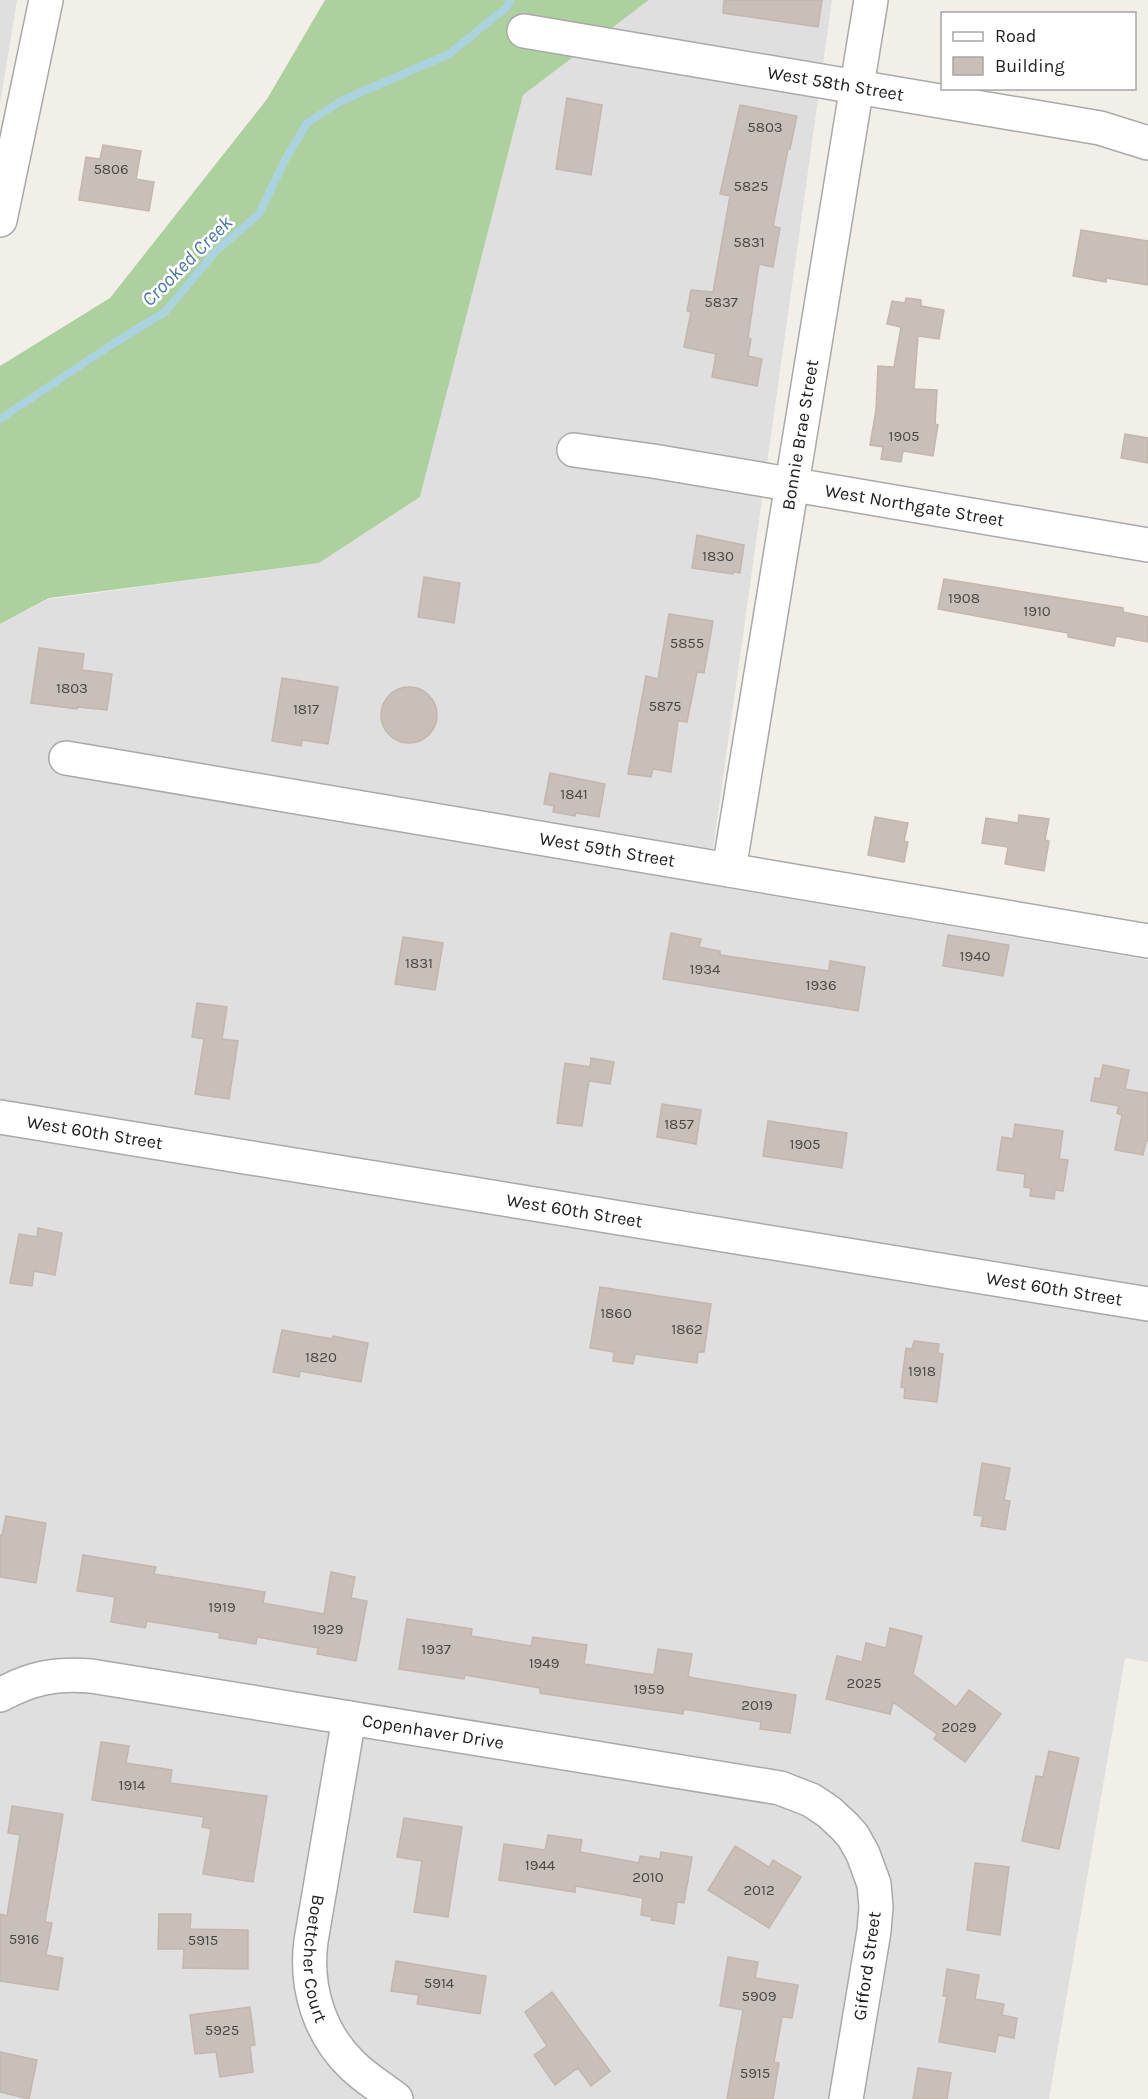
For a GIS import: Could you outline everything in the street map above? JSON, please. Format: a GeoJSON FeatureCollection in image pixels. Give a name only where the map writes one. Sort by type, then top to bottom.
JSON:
{"type":"FeatureCollection","features":[{"type":"Feature","properties":{"kind":"street"},"geometry":{"type":"LineString","coordinates":[[0,220],[46,0]]}},
{"type":"Feature","properties":{"kind":"street","name":"Bonnie Brae Street"},"geometry":{"type":"LineString","coordinates":[[729,870],[871,0]]}},
{"type":"Feature","properties":{"kind":"street","name":"West 58th Street"},"geometry":{"type":"LineString","coordinates":[[524,31],[1100,128],[1148,143]]}},
{"type":"Feature","properties":{"kind":"street","name":"West Northgate Street"},"geometry":{"type":"LineString","coordinates":[[574,450],[1148,544]]}},
{"type":"Feature","properties":{"kind":"street","name":"West 59th Street"},"geometry":{"type":"LineString","coordinates":[[66,758],[1148,941]]}},
{"type":"Feature","properties":{"kind":"street","name":"West 60th Street"},"geometry":{"type":"LineString","coordinates":[[0,1118],[1148,1304]]}},
{"type":"Feature","properties":{"kind":"street","name":"Copenhaver Drive"},"geometry":{"type":"LineString","coordinates":[[0,1695],[37,1679],[66,1674],[780,1788],[811,1800],[830,1812],[853,1836]]}},
{"type":"Feature","properties":{"kind":"street","name":"Boettcher Court"},"geometry":{"type":"LineString","coordinates":[[349,1718],[311,1941],[309,1964],[311,1984],[320,2018],[342,2054],[354,2067],[396,2099]]}},
{"type":"Feature","properties":{"kind":"street","name":"Gifford Street"},"geometry":{"type":"LineString","coordinates":[[846,2099],[876,1917],[876,1897],[871,1874],[853,1836]]}},
{"type":"Feature","properties":{"kind":"shaded area"},"geometry":{"type":"Polygon","coordinates":[[[0,0],[17,0],[0,104],[0,0]]]}},
{"type":"Feature","properties":{"kind":"shaded area"},"geometry":{"type":"Polygon","coordinates":[[[649,0],[832,0],[708,885],[1148,960],[1148,1662],[1125,1658],[1049,2099],[0,2099],[0,624],[49,599],[319,563],[420,497],[523,95],[649,0]]]}},
{"type":"Feature","properties":{"kind":"green space"},"geometry":{"type":"Polygon","coordinates":[[[325,0],[649,0],[523,95],[420,497],[319,563],[49,598],[0,624],[0,366],[110,298],[267,99],[325,0]]]}},
{"type":"Feature","properties":{"kind":"building"},"geometry":{"type":"Polygon","coordinates":[[[724,0],[822,0],[818,27],[723,13],[724,0]]]}},
{"type":"Feature","properties":{"kind":"building"},"geometry":{"type":"Polygon","coordinates":[[[567,98],[602,105],[591,175],[556,169],[567,98]]]}},
{"type":"Feature","properties":{"kind":"building"},"geometry":{"type":"Polygon","coordinates":[[[740,105],[797,116],[773,226],[780,228],[773,267],[759,264],[748,338],[751,339],[748,356],[762,359],[757,386],[712,377],[716,354],[684,347],[691,312],[687,311],[691,290],[713,292],[730,196],[720,194],[740,105]]]}},
{"type":"Feature","properties":{"kind":"building"},"geometry":{"type":"Polygon","coordinates":[[[103,145],[141,151],[136,179],[154,182],[149,211],[79,200],[86,157],[100,159],[103,145]]]}},
{"type":"Feature","properties":{"kind":"building"},"geometry":{"type":"Polygon","coordinates":[[[1081,230],[1148,241],[1148,285],[1106,278],[1106,282],[1073,276],[1081,230]]]}},
{"type":"Feature","properties":{"kind":"building"},"geometry":{"type":"Polygon","coordinates":[[[906,298],[921,300],[921,306],[944,310],[939,339],[918,336],[914,389],[937,390],[935,424],[938,425],[933,456],[903,451],[901,462],[881,459],[883,447],[870,445],[876,410],[878,366],[894,367],[901,327],[887,324],[892,301],[905,303],[906,298]]]}},
{"type":"Feature","properties":{"kind":"building"},"geometry":{"type":"Polygon","coordinates":[[[1125,434],[1148,438],[1148,463],[1121,458],[1125,434]]]}},
{"type":"Feature","properties":{"kind":"building"},"geometry":{"type":"Polygon","coordinates":[[[697,535],[744,545],[740,573],[692,568],[697,535]]]}},
{"type":"Feature","properties":{"kind":"building"},"geometry":{"type":"Polygon","coordinates":[[[424,577],[460,583],[454,623],[418,617],[424,577]]]}},
{"type":"Feature","properties":{"kind":"building"},"geometry":{"type":"Polygon","coordinates":[[[944,579],[1123,608],[1123,612],[1148,617],[1148,642],[1116,636],[1114,646],[1068,637],[1068,633],[938,609],[944,579]]]}},
{"type":"Feature","properties":{"kind":"building"},"geometry":{"type":"Polygon","coordinates":[[[669,614],[713,621],[704,673],[697,672],[687,722],[678,721],[671,772],[653,769],[651,777],[628,774],[646,676],[658,679],[669,614]]]}},
{"type":"Feature","properties":{"kind":"building"},"geometry":{"type":"Polygon","coordinates":[[[39,648],[84,654],[82,670],[112,674],[107,710],[31,703],[39,648]]]}},
{"type":"Feature","properties":{"kind":"building"},"geometry":{"type":"Polygon","coordinates":[[[282,678],[338,687],[328,744],[302,740],[301,746],[272,741],[282,678]]]}},
{"type":"Feature","properties":{"kind":"building"},"geometry":{"type":"Polygon","coordinates":[[[409,687],[420,689],[429,695],[435,704],[437,715],[435,726],[429,735],[420,741],[409,743],[398,741],[389,735],[383,726],[381,715],[383,704],[389,695],[398,689],[409,687]]]}},
{"type":"Feature","properties":{"kind":"building"},"geometry":{"type":"Polygon","coordinates":[[[550,773],[605,784],[599,817],[553,812],[554,806],[544,804],[550,773]]]}},
{"type":"Feature","properties":{"kind":"building"},"geometry":{"type":"Polygon","coordinates":[[[1019,815],[1049,819],[1045,840],[1049,841],[1044,871],[1005,864],[1008,847],[982,843],[986,818],[1018,823],[1019,815]]]}},
{"type":"Feature","properties":{"kind":"building"},"geometry":{"type":"Polygon","coordinates":[[[875,817],[908,823],[904,841],[908,842],[904,862],[868,855],[875,817]]]}},
{"type":"Feature","properties":{"kind":"building"},"geometry":{"type":"Polygon","coordinates":[[[671,933],[701,939],[699,947],[720,951],[720,955],[829,971],[830,961],[865,967],[858,1011],[663,979],[671,933]]]}},
{"type":"Feature","properties":{"kind":"building"},"geometry":{"type":"Polygon","coordinates":[[[948,935],[1009,945],[1003,976],[943,966],[948,935]]]}},
{"type":"Feature","properties":{"kind":"building"},"geometry":{"type":"Polygon","coordinates":[[[403,937],[443,943],[435,990],[395,984],[403,937]]]}},
{"type":"Feature","properties":{"kind":"building"},"geometry":{"type":"Polygon","coordinates":[[[197,1003],[227,1007],[222,1039],[238,1041],[229,1099],[195,1094],[204,1039],[192,1037],[197,1003]]]}},
{"type":"Feature","properties":{"kind":"building"},"geometry":{"type":"Polygon","coordinates":[[[591,1058],[614,1062],[610,1084],[589,1081],[582,1126],[557,1123],[565,1063],[590,1067],[591,1058]]]}},
{"type":"Feature","properties":{"kind":"building"},"geometry":{"type":"Polygon","coordinates":[[[1103,1065],[1129,1070],[1125,1089],[1148,1093],[1148,1141],[1146,1141],[1143,1155],[1115,1150],[1122,1115],[1117,1113],[1119,1106],[1091,1101],[1095,1078],[1100,1079],[1103,1065]]]}},
{"type":"Feature","properties":{"kind":"building"},"geometry":{"type":"Polygon","coordinates":[[[662,1104],[701,1110],[696,1144],[657,1137],[662,1104]]]}},
{"type":"Feature","properties":{"kind":"building"},"geometry":{"type":"Polygon","coordinates":[[[768,1121],[847,1133],[842,1168],[763,1156],[768,1121]]]}},
{"type":"Feature","properties":{"kind":"building"},"geometry":{"type":"Polygon","coordinates":[[[1015,1124],[1063,1131],[1059,1159],[1068,1160],[1063,1191],[1055,1190],[1054,1199],[1030,1196],[1031,1188],[1024,1187],[1025,1174],[997,1170],[1002,1137],[1013,1139],[1015,1124]]]}},
{"type":"Feature","properties":{"kind":"building"},"geometry":{"type":"Polygon","coordinates":[[[38,1228],[62,1233],[55,1275],[34,1271],[32,1286],[10,1283],[19,1234],[37,1237],[38,1228]]]}},
{"type":"Feature","properties":{"kind":"building"},"geometry":{"type":"Polygon","coordinates":[[[600,1287],[711,1304],[704,1352],[698,1352],[697,1363],[635,1354],[633,1364],[613,1361],[614,1352],[590,1348],[600,1287]]]}},
{"type":"Feature","properties":{"kind":"building"},"geometry":{"type":"Polygon","coordinates":[[[282,1330],[368,1343],[361,1382],[300,1371],[299,1377],[273,1372],[282,1330]]]}},
{"type":"Feature","properties":{"kind":"building"},"geometry":{"type":"Polygon","coordinates":[[[914,1341],[939,1344],[938,1353],[943,1354],[937,1402],[904,1398],[905,1388],[901,1387],[906,1348],[912,1349],[914,1341]]]}},
{"type":"Feature","properties":{"kind":"building"},"geometry":{"type":"Polygon","coordinates":[[[982,1463],[1010,1468],[1004,1500],[1010,1501],[1005,1530],[981,1526],[983,1516],[974,1515],[982,1463]]]}},
{"type":"Feature","properties":{"kind":"building"},"geometry":{"type":"Polygon","coordinates":[[[6,1516],[46,1523],[36,1583],[0,1577],[0,1535],[2,1535],[6,1516]]]}},
{"type":"Feature","properties":{"kind":"building"},"geometry":{"type":"Polygon","coordinates":[[[83,1555],[156,1567],[154,1574],[265,1592],[263,1603],[324,1614],[331,1572],[355,1577],[351,1598],[367,1601],[356,1661],[317,1654],[318,1648],[257,1637],[256,1644],[219,1638],[220,1633],[147,1621],[145,1628],[111,1622],[115,1597],[77,1591],[83,1555]]]}},
{"type":"Feature","properties":{"kind":"building"},"geometry":{"type":"Polygon","coordinates":[[[407,1619],[472,1629],[471,1636],[531,1646],[533,1637],[587,1645],[584,1664],[654,1675],[658,1649],[692,1654],[688,1677],[796,1695],[790,1733],[760,1729],[761,1722],[684,1709],[683,1714],[540,1693],[540,1688],[465,1675],[464,1679],[399,1669],[407,1619]]]}},
{"type":"Feature","properties":{"kind":"building"},"geometry":{"type":"Polygon","coordinates":[[[890,1628],[922,1636],[913,1674],[956,1707],[969,1690],[1001,1714],[965,1762],[934,1739],[937,1734],[893,1702],[890,1714],[826,1699],[837,1656],[862,1662],[866,1643],[886,1648],[890,1628]]]}},
{"type":"Feature","properties":{"kind":"building"},"geometry":{"type":"Polygon","coordinates":[[[101,1742],[129,1746],[126,1763],[172,1770],[170,1783],[267,1796],[253,1882],[203,1874],[211,1829],[202,1827],[204,1817],[92,1800],[101,1742]]]}},
{"type":"Feature","properties":{"kind":"building"},"geometry":{"type":"Polygon","coordinates":[[[1049,1751],[1079,1758],[1059,1849],[1022,1841],[1036,1776],[1043,1777],[1049,1751]]]}},
{"type":"Feature","properties":{"kind":"building"},"geometry":{"type":"Polygon","coordinates":[[[12,1806],[63,1814],[45,1922],[52,1923],[46,1955],[63,1958],[58,1990],[0,1981],[0,1914],[7,1916],[20,1835],[8,1833],[12,1806]]]}},
{"type":"Feature","properties":{"kind":"building"},"geometry":{"type":"Polygon","coordinates":[[[404,1818],[462,1827],[448,1917],[414,1912],[422,1861],[397,1857],[404,1818]]]}},
{"type":"Feature","properties":{"kind":"building"},"geometry":{"type":"Polygon","coordinates":[[[548,1835],[582,1840],[580,1852],[639,1863],[640,1856],[660,1859],[661,1852],[692,1857],[684,1903],[677,1902],[674,1924],[651,1920],[652,1917],[641,1915],[643,1898],[575,1886],[575,1892],[499,1880],[504,1844],[545,1850],[548,1835]]]}},
{"type":"Feature","properties":{"kind":"building"},"geometry":{"type":"Polygon","coordinates":[[[735,1846],[769,1867],[773,1860],[801,1877],[769,1928],[708,1890],[735,1846]]]}},
{"type":"Feature","properties":{"kind":"building"},"geometry":{"type":"Polygon","coordinates":[[[975,1863],[1009,1867],[1000,1935],[967,1930],[975,1863]]]}},
{"type":"Feature","properties":{"kind":"building"},"geometry":{"type":"Polygon","coordinates":[[[159,1914],[191,1914],[190,1929],[248,1930],[248,1969],[183,1968],[184,1949],[158,1949],[159,1914]]]}},
{"type":"Feature","properties":{"kind":"building"},"geometry":{"type":"Polygon","coordinates":[[[728,1957],[758,1962],[755,1978],[798,1985],[792,2018],[782,2017],[774,2062],[779,2063],[773,2099],[727,2099],[743,2010],[720,2006],[728,1957]]]}},
{"type":"Feature","properties":{"kind":"building"},"geometry":{"type":"Polygon","coordinates":[[[396,1961],[486,1976],[480,2014],[417,2004],[419,1995],[391,1991],[396,1961]]]}},
{"type":"Feature","properties":{"kind":"building"},"geometry":{"type":"Polygon","coordinates":[[[947,1969],[979,1975],[975,1999],[1004,2004],[1002,2015],[1017,2018],[1014,2038],[998,2035],[995,2052],[939,2042],[947,1996],[943,1996],[947,1969]]]}},
{"type":"Feature","properties":{"kind":"building"},"geometry":{"type":"Polygon","coordinates":[[[552,1992],[610,2071],[591,2086],[578,2068],[555,2085],[534,2055],[547,2046],[525,2012],[552,1992]]]}},
{"type":"Feature","properties":{"kind":"building"},"geometry":{"type":"Polygon","coordinates":[[[250,2007],[255,2045],[250,2046],[253,2072],[220,2077],[216,2052],[195,2054],[190,2015],[250,2007]]]}},
{"type":"Feature","properties":{"kind":"building"},"geometry":{"type":"Polygon","coordinates":[[[0,2052],[37,2060],[29,2099],[0,2092],[0,2052]]]}},
{"type":"Feature","properties":{"kind":"building"},"geometry":{"type":"Polygon","coordinates":[[[918,2068],[951,2073],[947,2099],[913,2099],[918,2068]]]}},
{"type":"Feature","properties":{"kind":"waterway","name":"Crooked Creek"},"geometry":{"type":"LineString","coordinates":[[0,419],[165,312],[216,251],[259,214],[284,162],[307,123],[341,101],[449,54],[507,7],[510,0]]}}]}
